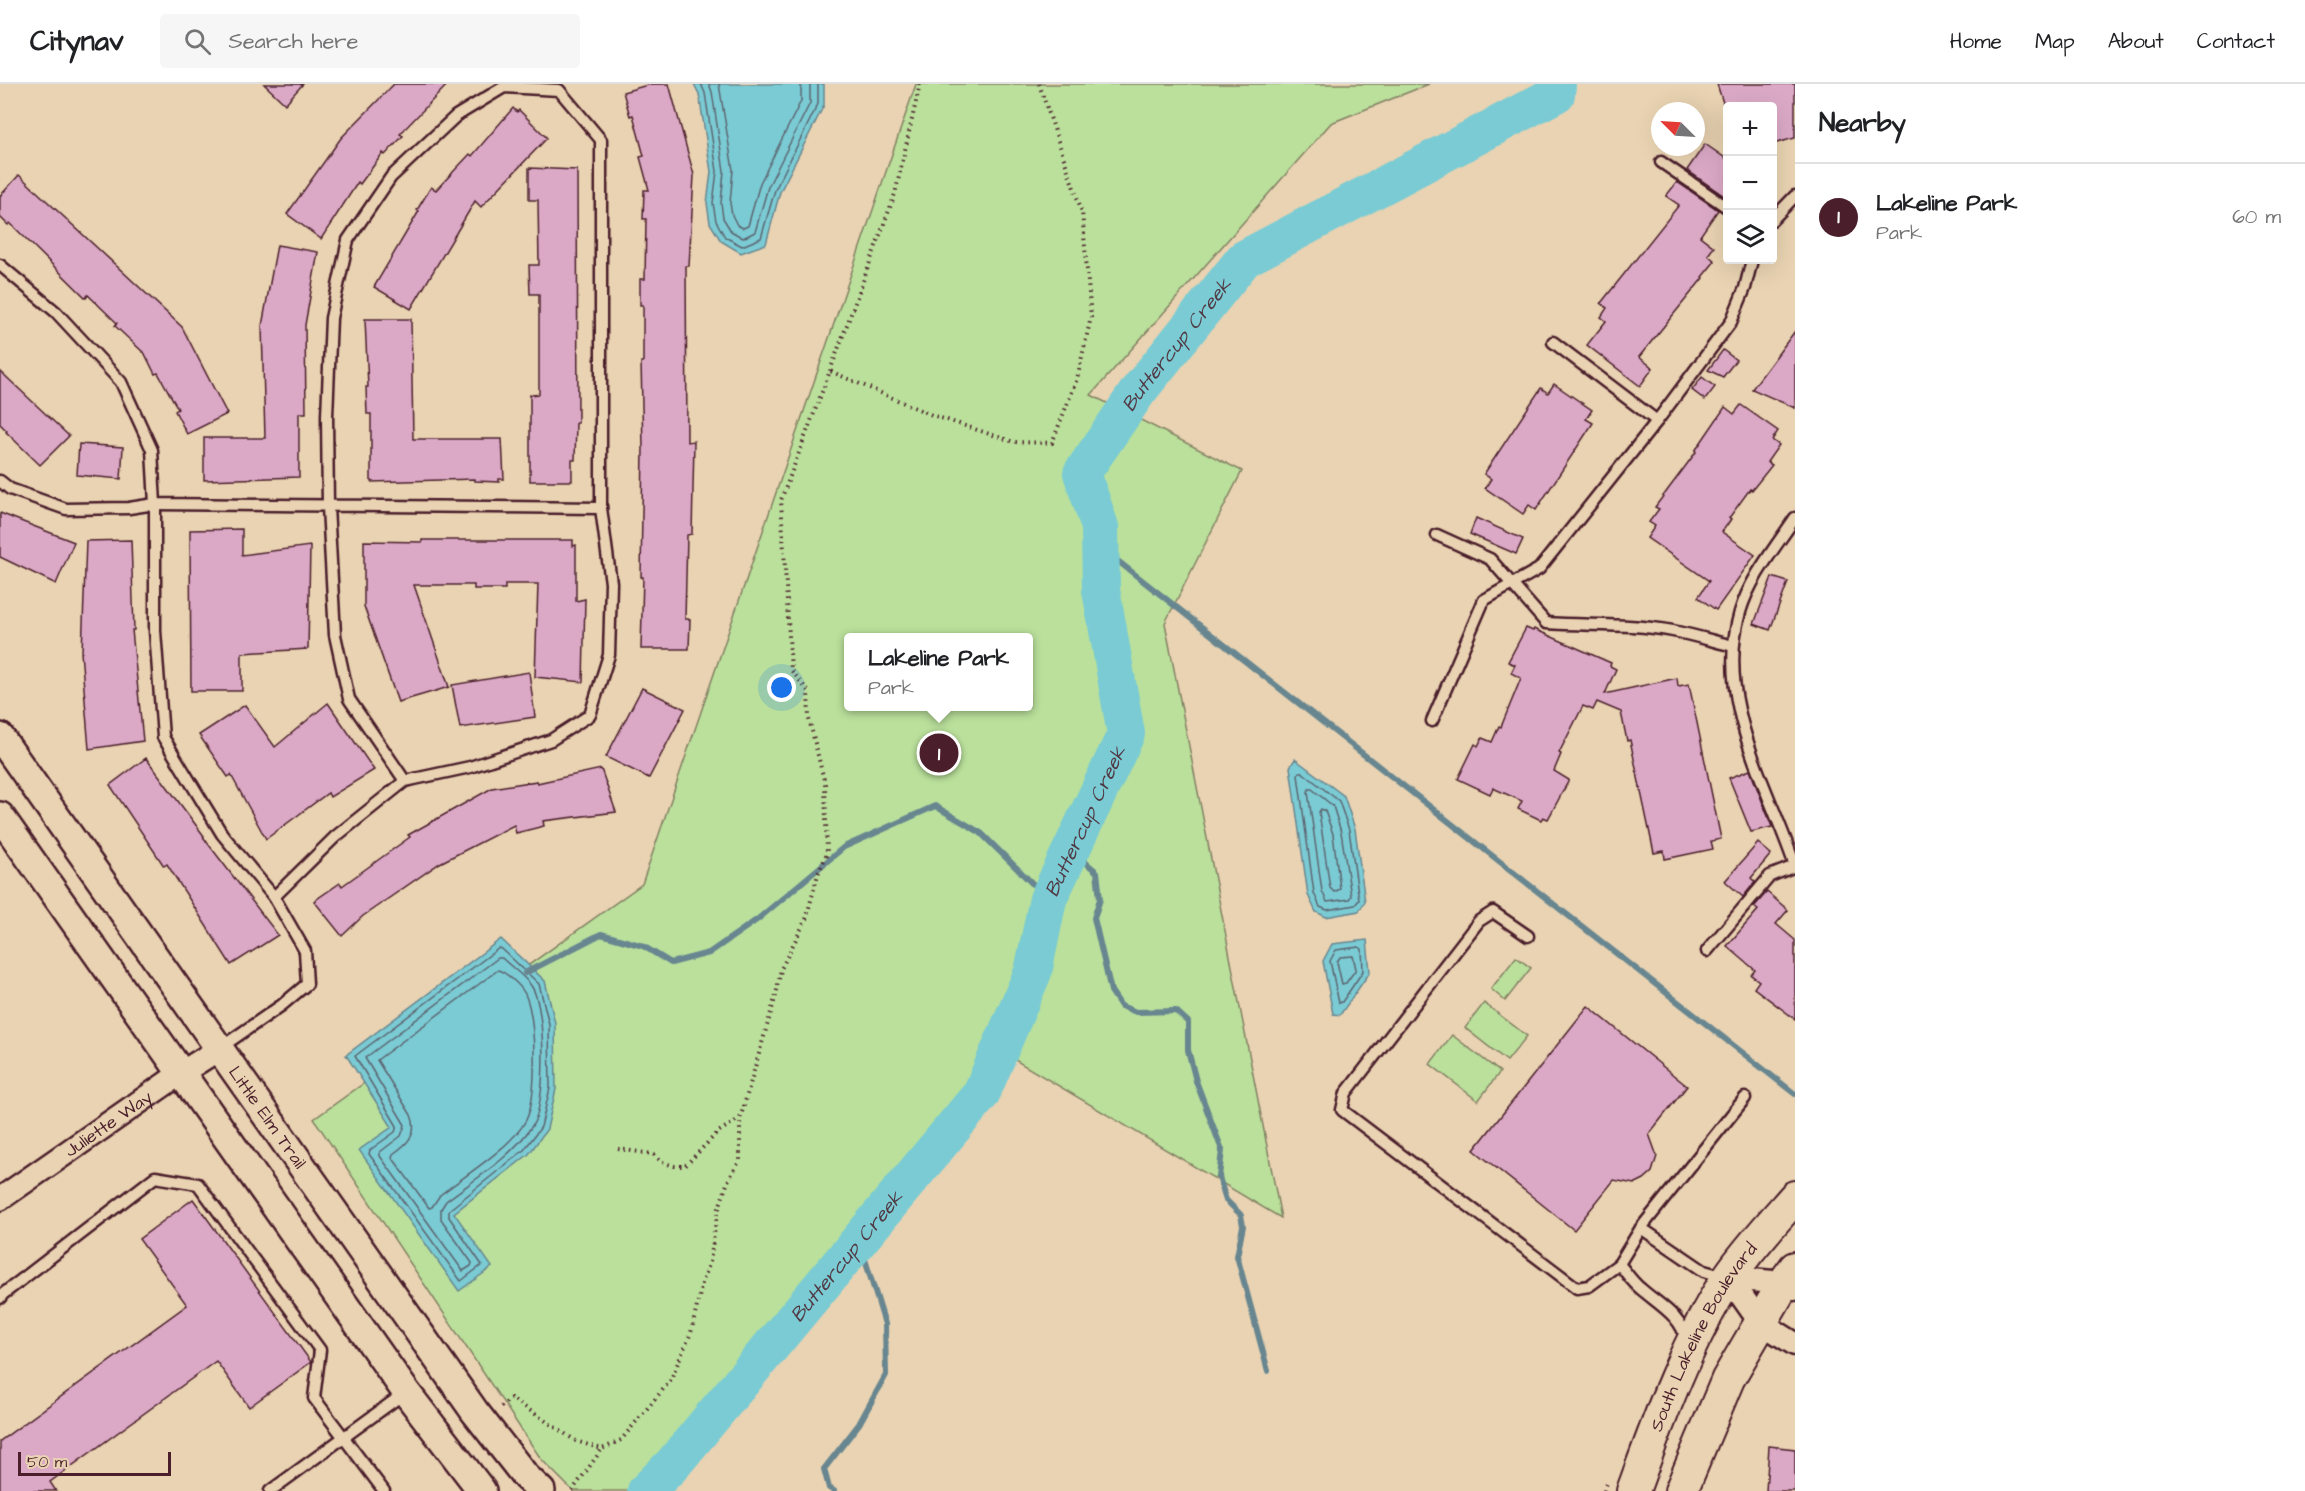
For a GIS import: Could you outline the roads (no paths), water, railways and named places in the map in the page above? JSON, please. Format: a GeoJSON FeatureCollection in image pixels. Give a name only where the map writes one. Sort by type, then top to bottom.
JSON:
{"type":"FeatureCollection","features":[{"type":"Feature","properties":{"kind":"main road","name":"South Lakeline Boulevard"},"geometry":{"type":"LineString","coordinates":[[1632,1491],[1682,1365],[1729,1278],[1795,1197]]}},
{"type":"Feature","properties":{"kind":"main road"},"geometry":{"type":"LineString","coordinates":[[1681,1491],[1728,1379],[1760,1322],[1791,1280]]}},
{"type":"Feature","properties":{"kind":"street","name":"Little Elm Trail"},"geometry":{"type":"LineString","coordinates":[[0,737],[476,1412],[526,1477],[542,1491]]}},
{"type":"Feature","properties":{"kind":"street"},"geometry":{"type":"LineString","coordinates":[[0,816],[406,1392],[482,1491]]}},
{"type":"Feature","properties":{"kind":"street","name":"Juliette Way"},"geometry":{"type":"LineString","coordinates":[[0,1200],[181,1073],[219,1049]]}},
{"type":"Feature","properties":{"kind":"street"},"geometry":{"type":"LineString","coordinates":[[1729,1278],[1791,1280]]}},
{"type":"Feature","properties":{"kind":"street"},"geometry":{"type":"LineString","coordinates":[[1729,1278],[1760,1322],[1795,1344]]}},
{"type":"Feature","properties":{"kind":"lane"},"geometry":{"type":"LineString","coordinates":[[274,897],[335,837],[405,781],[470,767],[551,740],[590,715],[609,655],[611,584],[601,507],[601,140],[559,90],[504,87],[456,116],[391,177],[348,240],[331,318],[327,416],[328,507],[335,635],[349,699],[405,781]]}},
{"type":"Feature","properties":{"kind":"lane"},"geometry":{"type":"LineString","coordinates":[[1660,162],[1723,205]]}},
{"type":"Feature","properties":{"kind":"lane"},"geometry":{"type":"LineString","coordinates":[[1777,216],[1795,196]]}},
{"type":"Feature","properties":{"kind":"lane"},"geometry":{"type":"LineString","coordinates":[[1432,721],[1484,600],[1539,568],[1657,421],[1731,322],[1745,288],[1751,264]]}},
{"type":"Feature","properties":{"kind":"lane"},"geometry":{"type":"LineString","coordinates":[[0,266],[56,312],[121,382],[152,450],[155,504],[155,631],[163,737],[222,834],[274,897],[305,951],[308,984],[219,1049]]}},
{"type":"Feature","properties":{"kind":"lane"},"geometry":{"type":"LineString","coordinates":[[1553,342],[1657,421]]}},
{"type":"Feature","properties":{"kind":"lane"},"geometry":{"type":"LineString","coordinates":[[0,481],[10,489],[66,509],[129,508],[155,504],[328,507],[601,507]]}},
{"type":"Feature","properties":{"kind":"lane"},"geometry":{"type":"LineString","coordinates":[[1707,951],[1770,876],[1795,866],[1741,722],[1735,684],[1733,645],[1741,611],[1753,583],[1795,518]]}},
{"type":"Feature","properties":{"kind":"lane"},"geometry":{"type":"LineString","coordinates":[[1437,535],[1490,559],[1546,623],[1581,626],[1613,625],[1672,631],[1733,645]]}},
{"type":"Feature","properties":{"kind":"lane"},"geometry":{"type":"LineString","coordinates":[[1528,936],[1493,912],[1479,921],[1346,1093],[1342,1110],[1577,1288],[1588,1286],[1619,1264],[1641,1228],[1745,1098]]}},
{"type":"Feature","properties":{"kind":"lane"},"geometry":{"type":"LineString","coordinates":[[1,1294],[155,1177],[198,1184],[320,1350],[314,1398],[384,1491]]}},
{"type":"Feature","properties":{"kind":"lane"},"geometry":{"type":"LineString","coordinates":[[1641,1228],[1704,1271],[1729,1278]]}},
{"type":"Feature","properties":{"kind":"lane"},"geometry":{"type":"LineString","coordinates":[[1619,1264],[1639,1288],[1669,1310],[1685,1333],[1687,1344],[1682,1365]]}},
{"type":"Feature","properties":{"kind":"lane"},"geometry":{"type":"LineString","coordinates":[[270,1491],[406,1392]]}},
{"type":"Feature","properties":{"kind":"water"},"geometry":{"type":"Polygon","coordinates":[[[694,84],[824,84],[824,105],[780,192],[766,244],[741,253],[721,241],[710,223],[707,203],[711,172],[699,94],[694,84]]]}},
{"type":"Feature","properties":{"kind":"water"},"geometry":{"type":"Polygon","coordinates":[[[1295,759],[1344,796],[1355,829],[1365,902],[1359,911],[1326,917],[1316,912],[1308,895],[1290,767],[1295,759]]]}},
{"type":"Feature","properties":{"kind":"water"},"geometry":{"type":"Polygon","coordinates":[[[501,939],[545,981],[555,1023],[556,1089],[547,1129],[529,1154],[454,1213],[492,1267],[459,1291],[359,1150],[392,1127],[346,1055],[501,939]]]}},
{"type":"Feature","properties":{"kind":"water"},"geometry":{"type":"Polygon","coordinates":[[[1367,940],[1370,972],[1340,1015],[1333,1014],[1323,961],[1332,944],[1367,940]]]}},
{"type":"Feature","properties":{"kind":"waterway","name":"Buttercup Creek"},"geometry":{"type":"LineString","coordinates":[[646,1491],[673,1464],[981,1094],[1033,972],[1048,899],[1126,734],[1101,590],[1100,527],[1082,473],[1139,390],[1244,259],[1556,94],[1557,84]]}},
{"type":"Feature","properties":{"kind":"waterway"},"geometry":{"type":"LineString","coordinates":[[1100,547],[1795,1094]]}},
{"type":"Feature","properties":{"kind":"waterway"},"geometry":{"type":"LineString","coordinates":[[525,973],[601,934],[643,946],[671,963],[709,953],[758,919],[844,847],[935,806],[981,833],[1048,899]]}},
{"type":"Feature","properties":{"kind":"waterway"},"geometry":{"type":"LineString","coordinates":[[1083,825],[1085,862],[1097,872],[1100,899],[1094,918],[1111,991],[1121,1006],[1136,1012],[1176,1011],[1188,1022],[1188,1050],[1196,1081],[1222,1150],[1219,1177],[1226,1200],[1241,1215],[1243,1226],[1237,1256],[1268,1371]]}},
{"type":"Feature","properties":{"kind":"waterway"},"geometry":{"type":"LineString","coordinates":[[834,1491],[829,1488],[824,1469],[859,1424],[886,1375],[885,1324],[859,1240]]}},
{"type":"Feature","properties":{"kind":"place","name":"Lakeline Park"},"geometry":{"type":"Point","coordinates":[939,753]}}]}
